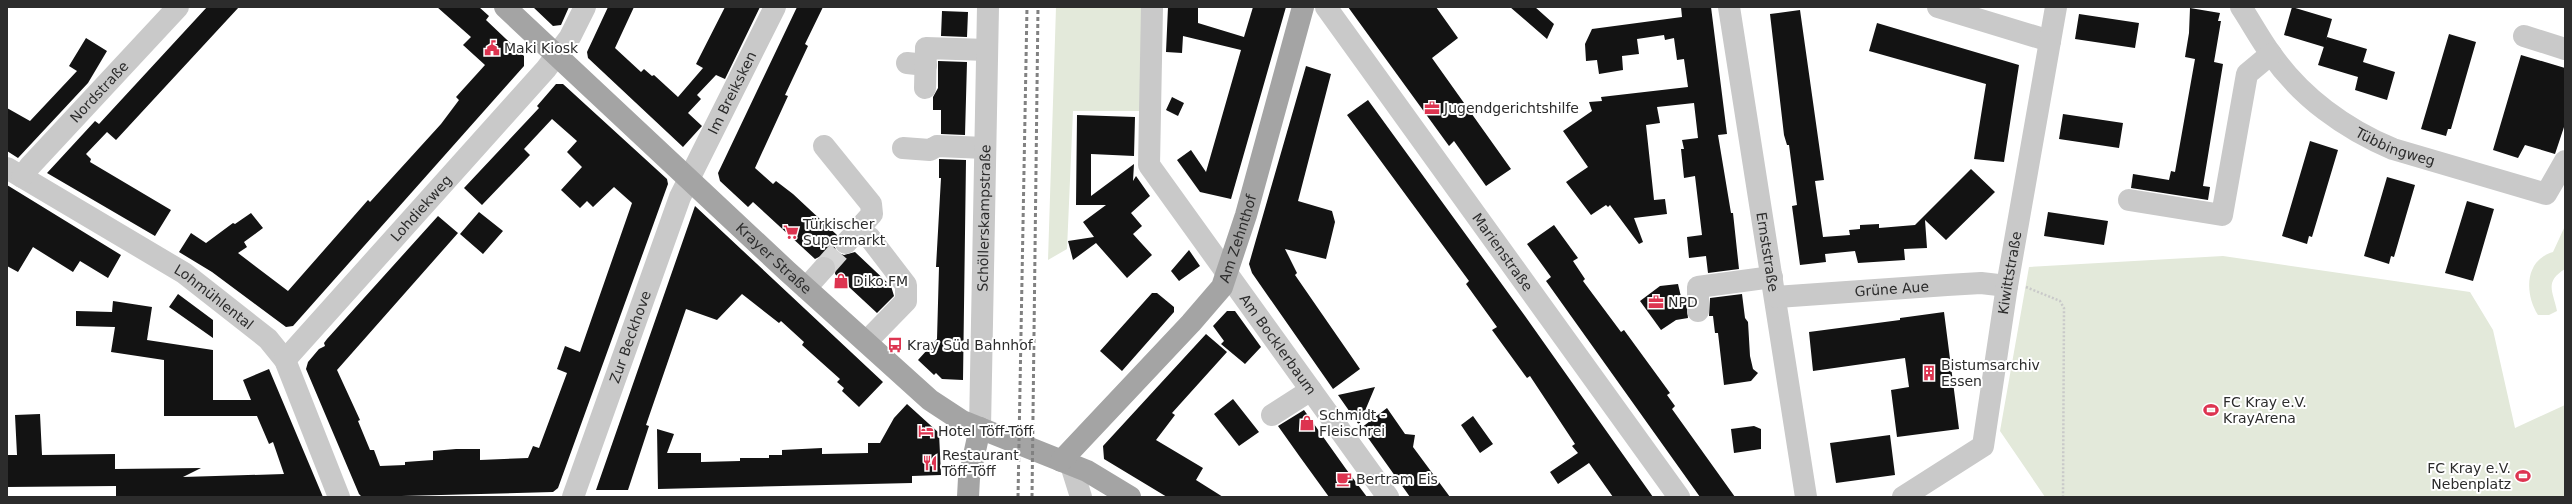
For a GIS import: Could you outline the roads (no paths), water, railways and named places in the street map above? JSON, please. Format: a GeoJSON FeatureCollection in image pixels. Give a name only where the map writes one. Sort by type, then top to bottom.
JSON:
{"type":"FeatureCollection","features":[{"type":"Feature","properties":{"kind":"main road","name":"Krayer Straße"},"geometry":{"type":"LineString","coordinates":[[505,7],[806,288],[930,400],[962,421],[1087,471],[1130,497]]}},
{"type":"Feature","properties":{"kind":"main road","name":"Am Zehnthof"},"geometry":{"type":"LineString","coordinates":[[1066,463],[1214,298],[1228,273],[1303,7]]}},
{"type":"Feature","properties":{"kind":"main road"},"geometry":{"type":"LineString","coordinates":[[968,497],[969,478],[980,428]]}},
{"type":"Feature","properties":{"kind":"street","name":"Nordstraße"},"geometry":{"type":"LineString","coordinates":[[15,173],[30,166],[178,7]]}},
{"type":"Feature","properties":{"kind":"street","name":"Lohdiekweg"},"geometry":{"type":"LineString","coordinates":[[285,360],[557,56],[570,37],[585,7]]}},
{"type":"Feature","properties":{"kind":"street","name":"Im Breiksken"},"geometry":{"type":"LineString","coordinates":[[689,178],[775,7]]}},
{"type":"Feature","properties":{"kind":"street","name":"Schöllerskampstraße"},"geometry":{"type":"LineString","coordinates":[[980,428],[988,7]]}},
{"type":"Feature","properties":{"kind":"street","name":"Am Bocklerbaum"},"geometry":{"type":"LineString","coordinates":[[1152,7],[1149,165],[1388,497]]}},
{"type":"Feature","properties":{"kind":"street","name":"Marienstraße"},"geometry":{"type":"LineString","coordinates":[[1326,7],[1680,497]]}},
{"type":"Feature","properties":{"kind":"street","name":"Ernststraße"},"geometry":{"type":"LineString","coordinates":[[1729,7],[1806,497]]}},
{"type":"Feature","properties":{"kind":"street"},"geometry":{"type":"LineString","coordinates":[[1938,7],[2050,41]]}},
{"type":"Feature","properties":{"kind":"street","name":"Kiwittstraße"},"geometry":{"type":"LineString","coordinates":[[1903,497],[1983,446],[2008,283],[2056,7]]}},
{"type":"Feature","properties":{"kind":"street","name":"Tübbingweg"},"geometry":{"type":"LineString","coordinates":[[2241,7],[2270,54],[2294,82],[2312,100],[2374,141],[2393,149],[2546,194],[2565,161]]}},
{"type":"Feature","properties":{"kind":"street"},"geometry":{"type":"LineString","coordinates":[[2524,36],[2565,49]]}},
{"type":"Feature","properties":{"kind":"street"},"geometry":{"type":"LineString","coordinates":[[925,88],[916,64],[926,48],[987,50]]}},
{"type":"Feature","properties":{"kind":"street"},"geometry":{"type":"LineString","coordinates":[[2129,200],[2222,215],[2247,74],[2270,54]]}},
{"type":"Feature","properties":{"kind":"street"},"geometry":{"type":"LineString","coordinates":[[824,146],[871,204],[872,214],[846,243]]}},
{"type":"Feature","properties":{"kind":"street"},"geometry":{"type":"LineString","coordinates":[[903,148],[930,150],[937,146],[985,148]]}},
{"type":"Feature","properties":{"kind":"street","name":"Lohmühlental"},"geometry":{"type":"LineString","coordinates":[[15,173],[184,273],[268,339],[285,360],[339,497]]}},
{"type":"Feature","properties":{"kind":"street","name":"Zur Beckhove"},"geometry":{"type":"LineString","coordinates":[[573,497],[680,197],[689,178]]}},
{"type":"Feature","properties":{"kind":"street"},"geometry":{"type":"LineString","coordinates":[[866,342],[906,301],[906,285],[870,238]]}},
{"type":"Feature","properties":{"kind":"street"},"geometry":{"type":"LineString","coordinates":[[806,288],[824,268]]}},
{"type":"Feature","properties":{"kind":"street","name":"Grüne Aue"},"geometry":{"type":"LineString","coordinates":[[1698,311],[1698,287],[1947,285],[2008,283]]}},
{"type":"Feature","properties":{"kind":"street"},"geometry":{"type":"LineString","coordinates":[[1272,416],[1311,390]]}},
{"type":"Feature","properties":{"kind":"street"},"geometry":{"type":"LineString","coordinates":[[1066,463],[1070,497]]}},
{"type":"Feature","properties":{"kind":"street"},"geometry":{"type":"LineString","coordinates":[[1066,463],[1081,497]]}},
{"type":"Feature","properties":{"kind":"tunnel"},"geometry":{"type":"LineString","coordinates":[[824,268],[846,243]]}},
{"type":"Feature","properties":{"kind":"railway"},"geometry":{"type":"LineString","coordinates":[[1018,497],[1027,7]]}},
{"type":"Feature","properties":{"kind":"railway"},"geometry":{"type":"LineString","coordinates":[[1032,497],[1038,7]]}},
{"type":"Feature","properties":{"kind":"place","name":"Maki Kiosk"},"geometry":{"type":"Point","coordinates":[492,48]}},
{"type":"Feature","properties":{"kind":"place","name":"Jugendgerichtshilfe"},"geometry":{"type":"Point","coordinates":[1432,108]}},
{"type":"Feature","properties":{"kind":"place","name":"Türkischer Supermarkt"},"geometry":{"type":"Point","coordinates":[791,232]}},
{"type":"Feature","properties":{"kind":"place","name":"Diko.FM"},"geometry":{"type":"Point","coordinates":[841,281]}},
{"type":"Feature","properties":{"kind":"place","name":"NPD"},"geometry":{"type":"Point","coordinates":[1656,302]}},
{"type":"Feature","properties":{"kind":"place","name":"Kray Süd Bahnhof"},"geometry":{"type":"Point","coordinates":[895,345]}},
{"type":"Feature","properties":{"kind":"place","name":"Bistumsarchiv Essen"},"geometry":{"type":"Point","coordinates":[1929,373]}},
{"type":"Feature","properties":{"kind":"place","name":"FC Kray e.V. KrayArena"},"geometry":{"type":"Point","coordinates":[2211,410]}},
{"type":"Feature","properties":{"kind":"place","name":"Schmidt - Fleischrei"},"geometry":{"type":"Point","coordinates":[1307,423]}},
{"type":"Feature","properties":{"kind":"place","name":"Hotel Töff-Töff"},"geometry":{"type":"Point","coordinates":[926,431]}},
{"type":"Feature","properties":{"kind":"place","name":"Restaurant Töff-Töff"},"geometry":{"type":"Point","coordinates":[930,463]}},
{"type":"Feature","properties":{"kind":"place","name":"FC Kray e.V. Nebenplatz"},"geometry":{"type":"Point","coordinates":[2523,476]}},
{"type":"Feature","properties":{"kind":"place","name":"Bertram Eis"},"geometry":{"type":"Point","coordinates":[1344,479]}}]}
